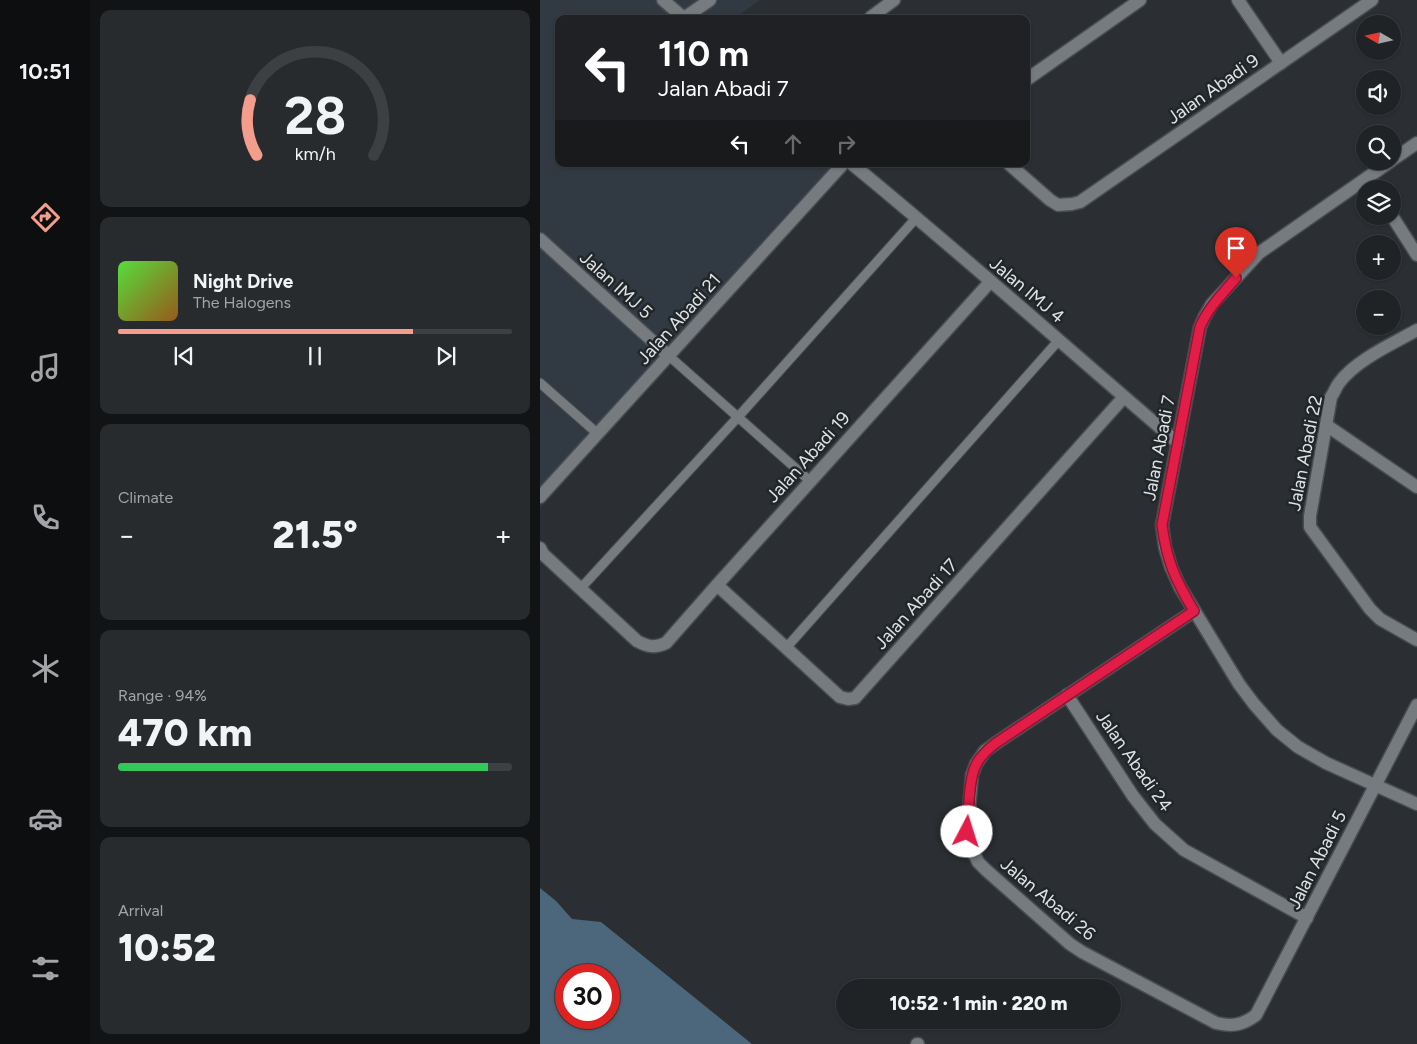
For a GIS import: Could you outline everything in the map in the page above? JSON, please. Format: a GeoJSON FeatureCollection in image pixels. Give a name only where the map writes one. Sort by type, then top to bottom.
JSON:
{"type":"FeatureCollection","features":[{"type":"Feature","properties":{"kind":"street"},"geometry":{"type":"LineString","coordinates":[[663,0],[681,15]]}},
{"type":"Feature","properties":{"kind":"street"},"geometry":{"type":"LineString","coordinates":[[689,15],[710,0]]}},
{"type":"Feature","properties":{"kind":"street"},"geometry":{"type":"LineString","coordinates":[[874,15],[894,0]]}},
{"type":"Feature","properties":{"kind":"street"},"geometry":{"type":"LineString","coordinates":[[1030,77],[1140,0]]}},
{"type":"Feature","properties":{"kind":"street"},"geometry":{"type":"LineString","coordinates":[[1238,0],[1281,63]]}},
{"type":"Feature","properties":{"kind":"street","name":"Jalan Abadi 9"},"geometry":{"type":"LineString","coordinates":[[1012,167],[1058,205],[1080,202],[1372,0]]}},
{"type":"Feature","properties":{"kind":"street","name":"Jalan Abadi 7"},"geometry":{"type":"LineString","coordinates":[[1401,155],[1417,143]]}},
{"type":"Feature","properties":{"kind":"street","name":"Jalan Abadi 21"},"geometry":{"type":"LineString","coordinates":[[540,497],[840,167]]}},
{"type":"Feature","properties":{"kind":"street","name":"Jalan IMJ 4"},"geometry":{"type":"LineString","coordinates":[[856,167],[1178,443]]}},
{"type":"Feature","properties":{"kind":"street","name":"Jalan Abadi 7"},"geometry":{"type":"LineString","coordinates":[[1373,180],[1383,170]]}},
{"type":"Feature","properties":{"kind":"street","name":"Jalan Abadi 7"},"geometry":{"type":"LineString","coordinates":[[1356,192],[1260,252],[1212,304],[1205,316],[1200,327],[1162,525],[1165,547],[1180,587],[1239,684],[1277,730],[1298,746],[1326,763],[1417,804]]}},
{"type":"Feature","properties":{"kind":"street"},"geometry":{"type":"LineString","coordinates":[[1398,225],[1417,254]]}},
{"type":"Feature","properties":{"kind":"street","name":"Jalan IMJ 5"},"geometry":{"type":"LineString","coordinates":[[540,239],[669,356]]}},
{"type":"Feature","properties":{"kind":"street","name":"Jalan Abadi 19"},"geometry":{"type":"LineString","coordinates":[[581,588],[638,641],[647,647],[666,643],[716,585],[990,282]]}},
{"type":"Feature","properties":{"kind":"street","name":"Jalan Abadi 22"},"geometry":{"type":"LineString","coordinates":[[1417,330],[1359,363],[1338,384],[1332,397],[1326,425],[1310,516],[1310,527],[1370,609],[1380,619],[1417,640]]}},
{"type":"Feature","properties":{"kind":"street","name":"Jalan Abadi 17"},"geometry":{"type":"LineString","coordinates":[[716,585],[840,697],[855,698],[1124,397]]}},
{"type":"Feature","properties":{"kind":"street"},"geometry":{"type":"LineString","coordinates":[[1326,425],[1417,487]]}},
{"type":"Feature","properties":{"kind":"street"},"geometry":{"type":"LineString","coordinates":[[540,548],[543,554],[581,588]]}},
{"type":"Feature","properties":{"kind":"street","name":"Jalan Abadi 26"},"geometry":{"type":"LineString","coordinates":[[1194,611],[985,752],[976,764],[972,775],[967,832],[978,862],[1082,952],[1216,1023],[1228,1026],[1241,1023]]}},
{"type":"Feature","properties":{"kind":"street","name":"Jalan Abadi 24"},"geometry":{"type":"LineString","coordinates":[[1067,695],[1133,796],[1155,824],[1184,850],[1307,918]]}},
{"type":"Feature","properties":{"kind":"street","name":"Jalan Abadi 5"},"geometry":{"type":"LineString","coordinates":[[1241,1023],[1250,1020],[1256,1015],[1417,705]]}},
{"type":"Feature","properties":{"kind":"lane"},"geometry":{"type":"LineString","coordinates":[[581,588],[738,417],[916,217]]}},
{"type":"Feature","properties":{"kind":"lane"},"geometry":{"type":"LineString","coordinates":[[786,648],[1059,340]]}},
{"type":"Feature","properties":{"kind":"lane"},"geometry":{"type":"LineString","coordinates":[[669,356],[810,481]]}},
{"type":"Feature","properties":{"kind":"lane"},"geometry":{"type":"LineString","coordinates":[[540,382],[598,434]]}},
{"type":"Feature","properties":{"kind":"shaded area"},"geometry":{"type":"Polygon","coordinates":[[[540,0],[760,0],[739,15],[555,15],[555,167],[850,167],[540,508],[540,0]]]}},
{"type":"Feature","properties":{"kind":"water"},"geometry":{"type":"Polygon","coordinates":[[[540,888],[556,901],[572,919],[601,922],[752,1044],[540,1044],[540,888]]]}},
{"type":"Feature","properties":{"kind":"route"},"geometry":{"type":"LineString","coordinates":[[967,832],[972,775],[976,764],[985,752],[1194,611],[1171,567],[1165,547],[1162,525],[1200,327],[1212,304],[1236,278]]}}]}
